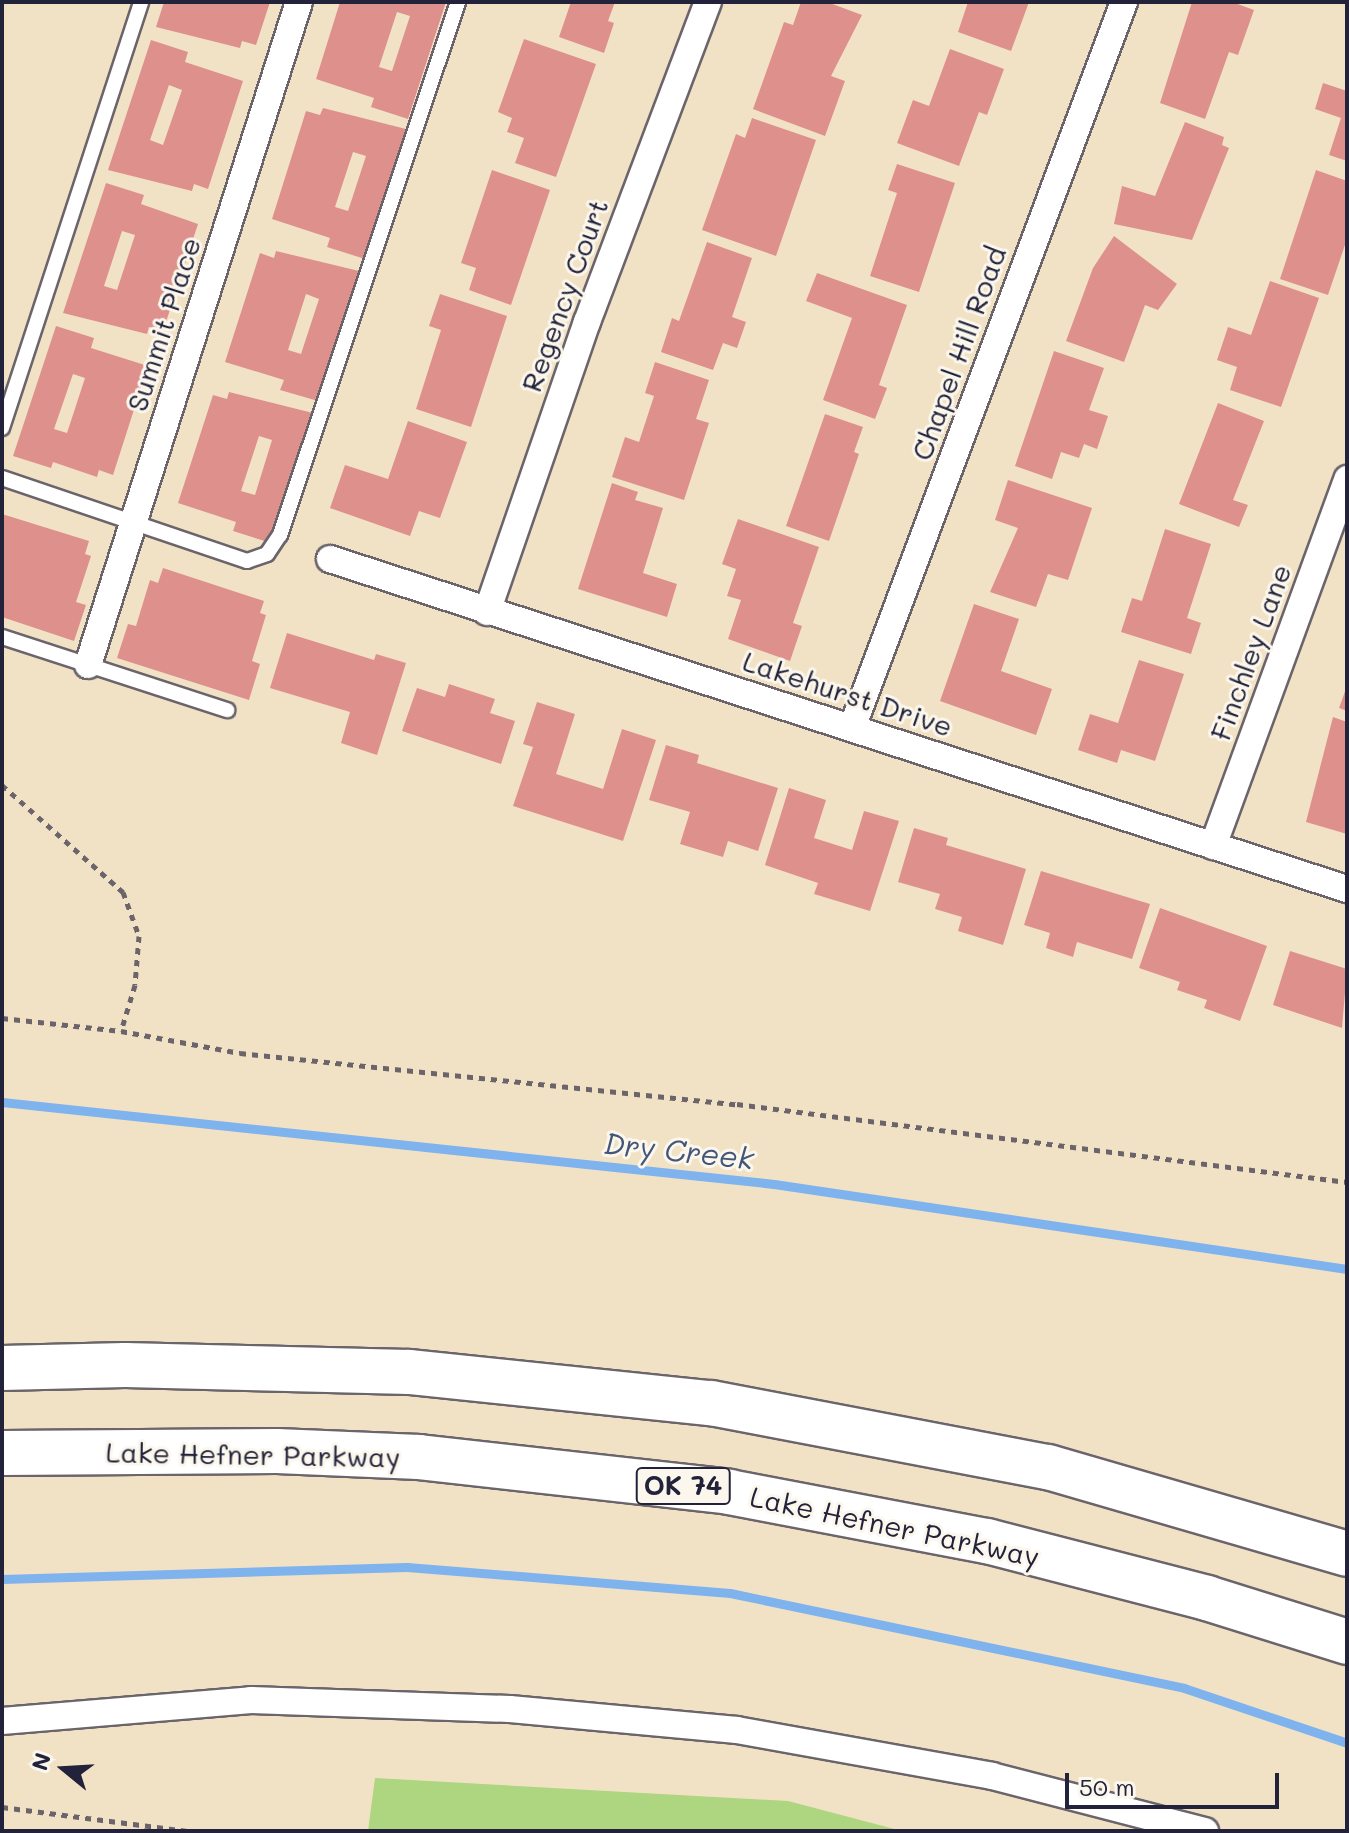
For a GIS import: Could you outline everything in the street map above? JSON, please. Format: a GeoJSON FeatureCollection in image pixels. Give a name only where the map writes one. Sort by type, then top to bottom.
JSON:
{"type":"FeatureCollection","features":[{"type":"Feature","properties":{"kind":"highway"},"geometry":{"type":"LineString","coordinates":[[2,1344],[125,1365]]}},
{"type":"Feature","properties":{"kind":"highway"},"geometry":{"type":"LineString","coordinates":[[2,1368],[125,1365],[409,1372],[711,1403],[1048,1467],[1347,1554]]}},
{"type":"Feature","properties":{"kind":"highway","name":"Lake Hefner Parkway"},"geometry":{"type":"LineString","coordinates":[[2,1453],[262,1451],[419,1457],[729,1492],[987,1541],[1207,1598],[1347,1642]]}},
{"type":"Feature","properties":{"kind":"street","name":"Summit Place"},"geometry":{"type":"LineString","coordinates":[[88,665],[299,2]]}},
{"type":"Feature","properties":{"kind":"street","name":"Regency Court"},"geometry":{"type":"LineString","coordinates":[[487,612],[587,322],[708,2]]}},
{"type":"Feature","properties":{"kind":"street","name":"Chapel Hill Road"},"geometry":{"type":"LineString","coordinates":[[852,728],[1124,2]]}},
{"type":"Feature","properties":{"kind":"street","name":"Finchley Lane"},"geometry":{"type":"LineString","coordinates":[[1213,846],[1347,479]]}},
{"type":"Feature","properties":{"kind":"street","name":"Lakehurst Drive"},"geometry":{"type":"LineString","coordinates":[[330,559],[1347,889]]}},
{"type":"Feature","properties":{"kind":"street"},"geometry":{"type":"LineString","coordinates":[[2,1721],[251,1700],[601,1717],[737,1730],[992,1776],[1205,1831]]}},
{"type":"Feature","properties":{"kind":"lane"},"geometry":{"type":"LineString","coordinates":[[2,428],[141,2]]}},
{"type":"Feature","properties":{"kind":"lane"},"geometry":{"type":"LineString","coordinates":[[2,478],[247,561],[267,554],[280,535],[458,2]]}},
{"type":"Feature","properties":{"kind":"lane"},"geometry":{"type":"LineString","coordinates":[[2,637],[227,710]]}},
{"type":"Feature","properties":{"kind":"path"},"geometry":{"type":"LineString","coordinates":[[2,785],[123,892],[139,936],[135,985],[121,1031]]}},
{"type":"Feature","properties":{"kind":"path"},"geometry":{"type":"LineString","coordinates":[[2,1018],[121,1031],[240,1053],[737,1104],[1347,1182]]}},
{"type":"Feature","properties":{"kind":"path"},"geometry":{"type":"LineString","coordinates":[[2,1807],[187,1831]]}},
{"type":"Feature","properties":{"kind":"green space"},"geometry":{"type":"Polygon","coordinates":[[[375,1778],[788,1801],[902,1831],[368,1831],[375,1778]]]}},
{"type":"Feature","properties":{"kind":"building"},"geometry":{"type":"Polygon","coordinates":[[[164,2],[270,2],[256,45],[242,41],[240,48],[156,27],[164,2]]]}},
{"type":"Feature","properties":{"kind":"building"},"geometry":{"type":"Polygon","coordinates":[[[340,2],[446,2],[408,119],[371,107],[374,98],[316,79],[340,2]],[[397,12],[379,67],[392,71],[410,16],[397,12]]]}},
{"type":"Feature","properties":{"kind":"building"},"geometry":{"type":"Polygon","coordinates":[[[571,2],[615,2],[608,21],[614,23],[604,53],[559,37],[571,2]]]}},
{"type":"Feature","properties":{"kind":"building"},"geometry":{"type":"Polygon","coordinates":[[[801,2],[827,2],[862,15],[831,76],[845,81],[825,136],[753,109],[784,22],[793,25],[801,2]]]}},
{"type":"Feature","properties":{"kind":"building"},"geometry":{"type":"Polygon","coordinates":[[[968,2],[1029,2],[1011,51],[958,32],[968,2]]]}},
{"type":"Feature","properties":{"kind":"building"},"geometry":{"type":"Polygon","coordinates":[[[1192,2],[1232,2],[1254,10],[1238,55],[1229,52],[1205,119],[1160,103],[1192,2]]]}},
{"type":"Feature","properties":{"kind":"building"},"geometry":{"type":"Polygon","coordinates":[[[524,39],[596,64],[556,177],[515,163],[524,138],[507,132],[512,118],[498,112],[524,39]]]}},
{"type":"Feature","properties":{"kind":"building"},"geometry":{"type":"Polygon","coordinates":[[[151,40],[188,52],[185,62],[243,81],[208,189],[194,184],[192,191],[108,170],[151,40]],[[169,85],[150,140],[163,145],[182,90],[169,85]]]}},
{"type":"Feature","properties":{"kind":"building"},"geometry":{"type":"Polygon","coordinates":[[[950,49],[1004,69],[987,115],[979,112],[959,166],[897,143],[913,100],[929,106],[950,49]]]}},
{"type":"Feature","properties":{"kind":"building"},"geometry":{"type":"Polygon","coordinates":[[[1323,83],[1347,91],[1347,161],[1329,155],[1341,118],[1315,109],[1323,83]]]}},
{"type":"Feature","properties":{"kind":"building"},"geometry":{"type":"Polygon","coordinates":[[[323,108],[406,129],[365,259],[327,247],[330,238],[272,219],[306,111],[320,115],[323,108]],[[353,152],[335,207],[348,211],[366,156],[353,152]]]}},
{"type":"Feature","properties":{"kind":"building"},"geometry":{"type":"Polygon","coordinates":[[[752,118],[816,140],[776,256],[702,230],[736,134],[745,138],[752,118]]]}},
{"type":"Feature","properties":{"kind":"building"},"geometry":{"type":"Polygon","coordinates":[[[1185,122],[1224,137],[1222,145],[1229,148],[1192,240],[1114,224],[1122,186],[1155,196],[1185,122]]]}},
{"type":"Feature","properties":{"kind":"building"},"geometry":{"type":"Polygon","coordinates":[[[897,164],[955,183],[919,292],[870,276],[897,193],[888,190],[897,164]]]}},
{"type":"Feature","properties":{"kind":"building"},"geometry":{"type":"Polygon","coordinates":[[[492,170],[550,190],[511,305],[469,290],[476,268],[461,263],[492,170]]]}},
{"type":"Feature","properties":{"kind":"building"},"geometry":{"type":"Polygon","coordinates":[[[1316,170],[1347,181],[1347,239],[1328,295],[1280,279],[1316,170]]]}},
{"type":"Feature","properties":{"kind":"building"},"geometry":{"type":"Polygon","coordinates":[[[106,183],[144,195],[141,204],[198,224],[163,331],[149,327],[147,334],[63,313],[106,183]],[[122,231],[104,286],[117,290],[135,235],[122,231]]]}},
{"type":"Feature","properties":{"kind":"building"},"geometry":{"type":"Polygon","coordinates":[[[1114,236],[1177,284],[1158,310],[1145,305],[1124,362],[1066,341],[1093,268],[1114,236]]]}},
{"type":"Feature","properties":{"kind":"building"},"geometry":{"type":"Polygon","coordinates":[[[707,242],[752,258],[732,317],[746,322],[737,348],[723,343],[713,370],[661,352],[672,318],[679,321],[707,242]]]}},
{"type":"Feature","properties":{"kind":"building"},"geometry":{"type":"Polygon","coordinates":[[[276,251],[359,271],[318,401],[280,390],[284,380],[225,362],[260,253],[274,258],[276,251]],[[306,294],[288,350],[301,354],[319,299],[306,294]]]}},
{"type":"Feature","properties":{"kind":"building"},"geometry":{"type":"Polygon","coordinates":[[[817,273],[907,305],[879,385],[887,388],[875,419],[823,400],[852,318],[806,301],[817,273]]]}},
{"type":"Feature","properties":{"kind":"building"},"geometry":{"type":"Polygon","coordinates":[[[1270,281],[1319,298],[1281,407],[1230,390],[1237,367],[1217,360],[1228,327],[1251,335],[1270,281]]]}},
{"type":"Feature","properties":{"kind":"building"},"geometry":{"type":"Polygon","coordinates":[[[440,294],[507,316],[471,427],[416,409],[441,330],[429,326],[440,294]]]}},
{"type":"Feature","properties":{"kind":"building"},"geometry":{"type":"Polygon","coordinates":[[[56,326],[94,338],[91,348],[148,366],[113,475],[99,470],[97,477],[53,462],[51,468],[13,456],[56,326]],[[73,374],[54,429],[67,433],[85,378],[73,374]]]}},
{"type":"Feature","properties":{"kind":"building"},"geometry":{"type":"Polygon","coordinates":[[[1054,351],[1104,368],[1089,410],[1108,416],[1097,449],[1084,444],[1079,458],[1061,452],[1052,479],[1015,466],[1054,351]]]}},
{"type":"Feature","properties":{"kind":"building"},"geometry":{"type":"Polygon","coordinates":[[[655,362],[709,380],[696,419],[709,423],[684,500],[612,477],[625,437],[639,442],[654,396],[645,393],[655,362]]]}},
{"type":"Feature","properties":{"kind":"building"},"geometry":{"type":"Polygon","coordinates":[[[229,392],[313,413],[271,543],[233,531],[236,522],[178,503],[213,395],[227,399],[229,392]],[[259,436],[241,491],[255,495],[272,440],[259,436]]]}},
{"type":"Feature","properties":{"kind":"building"},"geometry":{"type":"Polygon","coordinates":[[[1218,403],[1264,421],[1233,500],[1248,505],[1239,527],[1179,504],[1218,403]]]}},
{"type":"Feature","properties":{"kind":"building"},"geometry":{"type":"Polygon","coordinates":[[[825,414],[863,427],[854,452],[859,454],[829,541],[786,526],[825,414]]]}},
{"type":"Feature","properties":{"kind":"building"},"geometry":{"type":"Polygon","coordinates":[[[408,421],[467,442],[440,518],[419,511],[410,536],[330,508],[345,465],[388,479],[408,421]]]}},
{"type":"Feature","properties":{"kind":"building"},"geometry":{"type":"Polygon","coordinates":[[[1008,480],[1092,508],[1068,580],[1048,574],[1036,607],[990,592],[1018,528],[995,520],[1008,480]]]}},
{"type":"Feature","properties":{"kind":"building"},"geometry":{"type":"Polygon","coordinates":[[[612,483],[638,492],[635,500],[663,508],[643,573],[677,584],[667,617],[578,589],[612,483]]]}},
{"type":"Feature","properties":{"kind":"building"},"geometry":{"type":"Polygon","coordinates":[[[2,514],[89,541],[85,554],[91,556],[76,602],[86,605],[74,641],[2,617],[2,514]]]}},
{"type":"Feature","properties":{"kind":"building"},"geometry":{"type":"Polygon","coordinates":[[[738,519],[819,547],[793,623],[802,626],[790,661],[728,639],[741,600],[727,596],[736,569],[722,564],[738,519]]]}},
{"type":"Feature","properties":{"kind":"building"},"geometry":{"type":"Polygon","coordinates":[[[1165,529],[1211,544],[1187,618],[1201,623],[1191,654],[1121,632],[1132,598],[1142,601],[1165,529]]]}},
{"type":"Feature","properties":{"kind":"building"},"geometry":{"type":"Polygon","coordinates":[[[163,568],[264,601],[260,613],[266,615],[252,661],[260,664],[249,700],[117,658],[128,624],[136,626],[150,580],[158,583],[163,568]]]}},
{"type":"Feature","properties":{"kind":"building"},"geometry":{"type":"Polygon","coordinates":[[[974,604],[1019,619],[1001,671],[1052,689],[1036,735],[940,701],[974,604]]]}},
{"type":"Feature","properties":{"kind":"building"},"geometry":{"type":"Polygon","coordinates":[[[287,633],[374,660],[376,654],[406,663],[377,755],[341,743],[350,712],[270,688],[287,633]]]}},
{"type":"Feature","properties":{"kind":"building"},"geometry":{"type":"Polygon","coordinates":[[[1139,660],[1184,674],[1155,761],[1121,750],[1117,763],[1078,750],[1090,714],[1118,723],[1139,660]]]}},
{"type":"Feature","properties":{"kind":"building"},"geometry":{"type":"Polygon","coordinates":[[[449,684],[495,699],[490,713],[515,721],[501,764],[402,731],[417,688],[445,697],[449,684]]]}},
{"type":"Feature","properties":{"kind":"building"},"geometry":{"type":"Polygon","coordinates":[[[1347,686],[1347,711],[1339,708],[1347,686]]]}},
{"type":"Feature","properties":{"kind":"building"},"geometry":{"type":"Polygon","coordinates":[[[537,702],[575,714],[556,774],[603,789],[622,729],[656,740],[623,841],[513,806],[533,747],[523,744],[537,702]]]}},
{"type":"Feature","properties":{"kind":"building"},"geometry":{"type":"Polygon","coordinates":[[[1333,717],[1347,722],[1347,834],[1306,822],[1333,717]]]}},
{"type":"Feature","properties":{"kind":"building"},"geometry":{"type":"Polygon","coordinates":[[[666,745],[699,755],[697,763],[778,788],[758,851],[728,841],[723,857],[680,844],[690,812],[649,800],[666,745]]]}},
{"type":"Feature","properties":{"kind":"building"},"geometry":{"type":"Polygon","coordinates":[[[789,788],[826,800],[814,838],[852,850],[864,811],[899,821],[870,911],[814,894],[818,883],[765,865],[789,788]]]}},
{"type":"Feature","properties":{"kind":"building"},"geometry":{"type":"Polygon","coordinates":[[[914,828],[948,838],[946,845],[1026,869],[1003,945],[958,931],[962,917],[935,909],[940,894],[898,882],[914,828]]]}},
{"type":"Feature","properties":{"kind":"building"},"geometry":{"type":"Polygon","coordinates":[[[1041,871],[1150,904],[1132,959],[1077,942],[1073,957],[1046,948],[1050,933],[1024,925],[1041,871]]]}},
{"type":"Feature","properties":{"kind":"building"},"geometry":{"type":"Polygon","coordinates":[[[1160,908],[1267,946],[1240,1021],[1204,1008],[1207,1000],[1177,990],[1180,982],[1139,968],[1160,908]]]}},
{"type":"Feature","properties":{"kind":"building"},"geometry":{"type":"Polygon","coordinates":[[[1290,951],[1347,969],[1342,1028],[1273,1005],[1290,951]]]}},
{"type":"Feature","properties":{"kind":"waterway","name":"Dry Creek"},"geometry":{"type":"LineString","coordinates":[[2,1102],[774,1184],[1347,1269]]}},
{"type":"Feature","properties":{"kind":"waterway"},"geometry":{"type":"LineString","coordinates":[[2,1579],[407,1567],[730,1593],[1184,1688],[1347,1743]]}}]}
